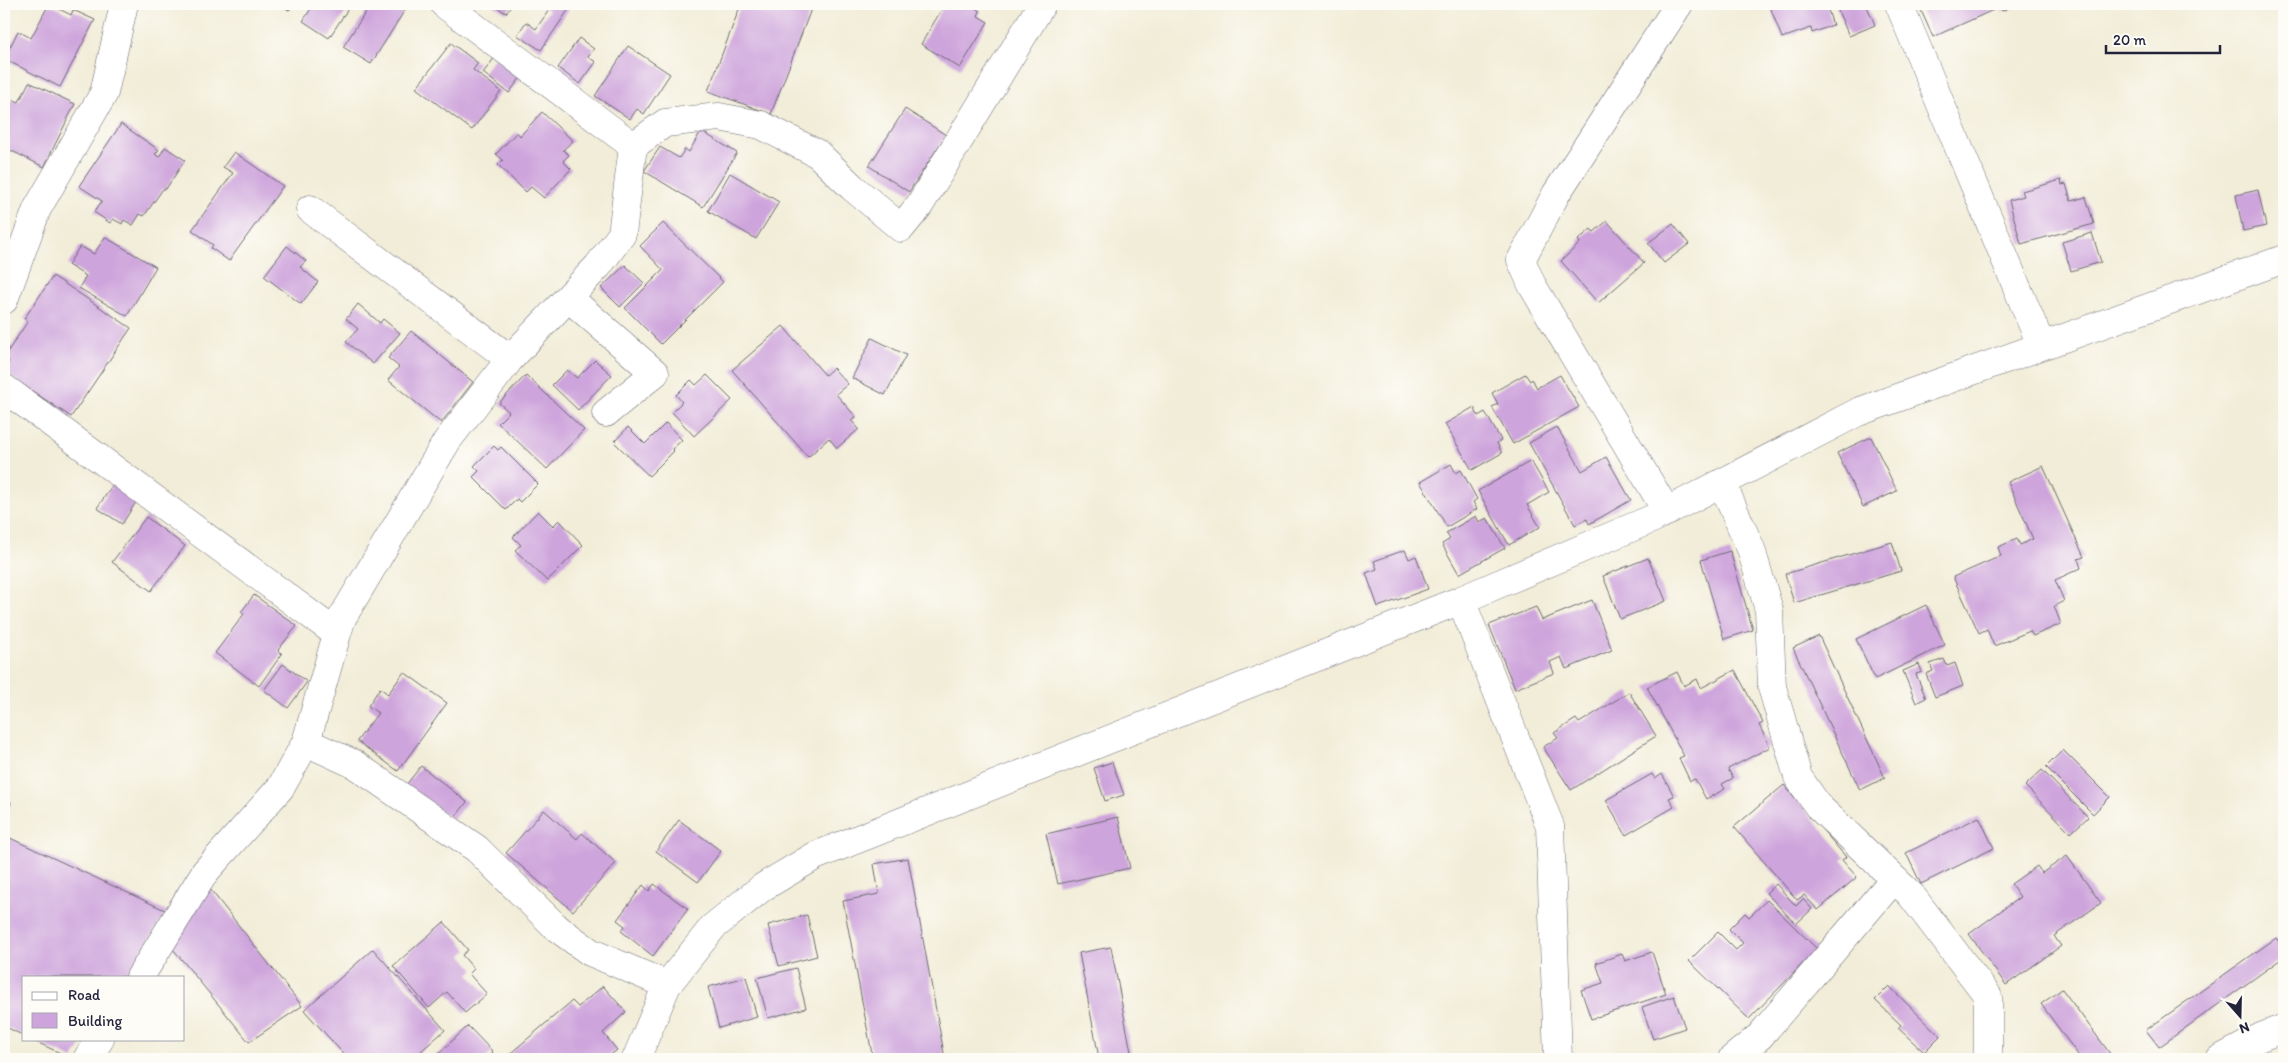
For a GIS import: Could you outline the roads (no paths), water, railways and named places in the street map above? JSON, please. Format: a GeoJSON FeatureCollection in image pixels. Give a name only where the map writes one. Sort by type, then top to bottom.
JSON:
{"type":"FeatureCollection","features":[{"type":"Feature","properties":{"kind":"street"},"geometry":{"type":"LineString","coordinates":[[4,300],[37,209],[104,93],[124,4]]}},
{"type":"Feature","properties":{"kind":"street"},"geometry":{"type":"LineString","coordinates":[[444,4],[633,146]]}},
{"type":"Feature","properties":{"kind":"street"},"geometry":{"type":"LineString","coordinates":[[141,976],[205,872],[281,787],[306,742],[342,618],[447,441],[510,359],[598,266],[622,234],[633,146],[665,123],[719,116],[761,125],[818,154],[852,187],[902,228],[919,206],[1042,4]]}},
{"type":"Feature","properties":{"kind":"street"},"geometry":{"type":"LineString","coordinates":[[1667,512],[1532,285],[1521,260],[1556,194],[1678,4]]}},
{"type":"Feature","properties":{"kind":"street"},"geometry":{"type":"LineString","coordinates":[[1899,4],[2042,345]]}},
{"type":"Feature","properties":{"kind":"street"},"geometry":{"type":"LineString","coordinates":[[310,209],[510,359]]}},
{"type":"Feature","properties":{"kind":"street"},"geometry":{"type":"LineString","coordinates":[[636,1059],[668,985],[713,927],[764,887],[815,856],[1462,600],[1667,512],[1858,412],[2284,259]]}},
{"type":"Feature","properties":{"kind":"street"},"geometry":{"type":"LineString","coordinates":[[568,298],[655,373],[606,414]]}},
{"type":"Feature","properties":{"kind":"street"},"geometry":{"type":"LineString","coordinates":[[4,388],[337,634]]}},
{"type":"Feature","properties":{"kind":"street"},"geometry":{"type":"LineString","coordinates":[[1722,483],[1752,548],[1769,610],[1772,687],[1798,777],[1818,806],[1911,895],[1988,996],[1988,1059]]}},
{"type":"Feature","properties":{"kind":"street"},"geometry":{"type":"LineString","coordinates":[[1462,600],[1550,826],[1558,1059]]}},
{"type":"Feature","properties":{"kind":"street"},"geometry":{"type":"LineString","coordinates":[[306,742],[354,764],[477,849],[557,928],[590,952],[668,985]]}},
{"type":"Feature","properties":{"kind":"street"},"geometry":{"type":"LineString","coordinates":[[1732,1059],[1760,1036],[1894,879]]}},
{"type":"Feature","properties":{"kind":"street"},"geometry":{"type":"LineString","coordinates":[[2220,1059],[2261,1037],[2284,1028]]}},
{"type":"Feature","properties":{"kind":"street"},"geometry":{"type":"LineString","coordinates":[[87,1059],[99,1040]]}}]}
